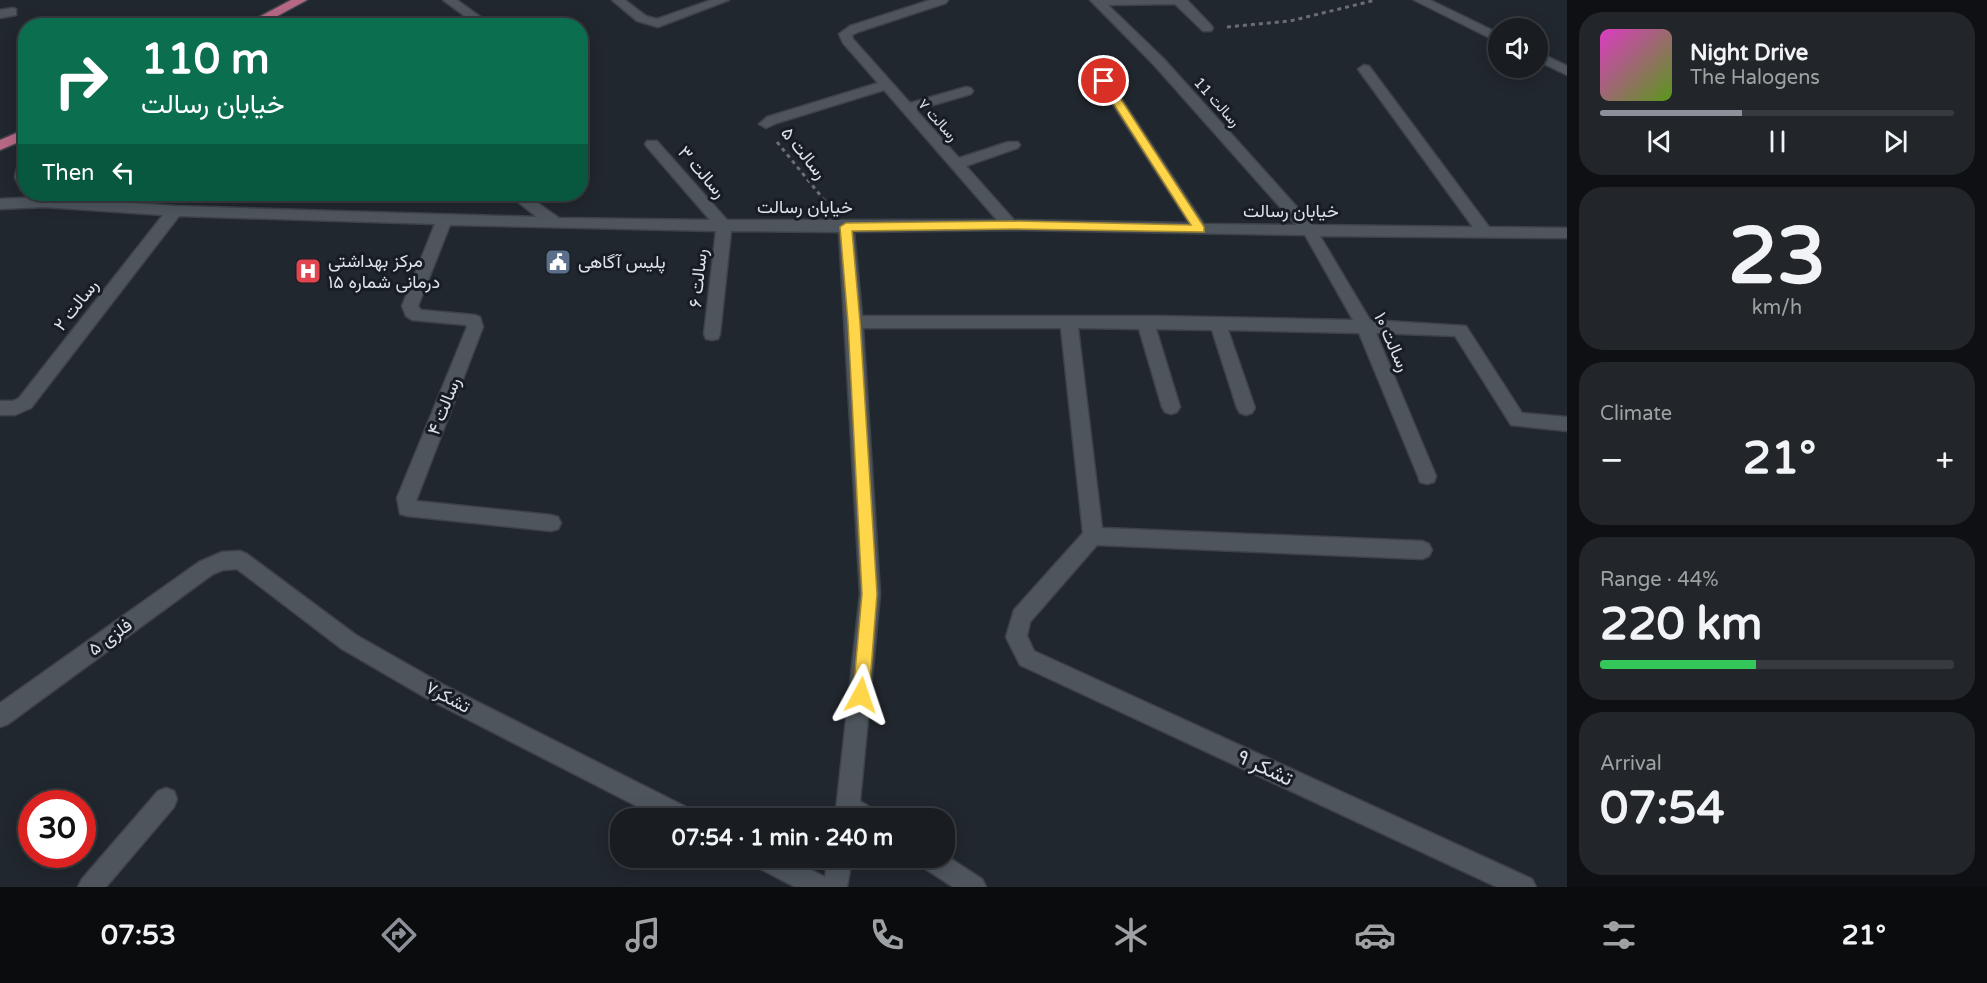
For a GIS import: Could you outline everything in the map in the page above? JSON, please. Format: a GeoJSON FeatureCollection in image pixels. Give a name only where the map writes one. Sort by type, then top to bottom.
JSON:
{"type":"FeatureCollection","features":[{"type":"Feature","properties":{"kind":"main road"},"geometry":{"type":"LineString","coordinates":[[264,18],[301,0]]}},
{"type":"Feature","properties":{"kind":"main road"},"geometry":{"type":"LineString","coordinates":[[0,145],[18,137]]}},
{"type":"Feature","properties":{"kind":"street"},"geometry":{"type":"LineString","coordinates":[[449,0],[475,18]]}},
{"type":"Feature","properties":{"kind":"street"},"geometry":{"type":"LineString","coordinates":[[618,0],[644,21],[651,23],[723,0]]}},
{"type":"Feature","properties":{"kind":"street","name":"رسالت ۷"},"geometry":{"type":"LineString","coordinates":[[942,0],[845,34],[847,40],[885,85],[1011,225]]}},
{"type":"Feature","properties":{"kind":"street"},"geometry":{"type":"LineString","coordinates":[[1097,1],[1180,0],[1207,28]]}},
{"type":"Feature","properties":{"kind":"street"},"geometry":{"type":"LineString","coordinates":[[1420,0],[1488,33]]}},
{"type":"Feature","properties":{"kind":"street","name":"رسالت 11"},"geometry":{"type":"LineString","coordinates":[[1097,1],[1159,62],[1309,230]]}},
{"type":"Feature","properties":{"kind":"street"},"geometry":{"type":"LineString","coordinates":[[270,15],[274,18]]}},
{"type":"Feature","properties":{"kind":"street"},"geometry":{"type":"LineString","coordinates":[[1548,61],[1567,70]]}},
{"type":"Feature","properties":{"kind":"street"},"geometry":{"type":"LineString","coordinates":[[1092,63],[1200,230]]}},
{"type":"Feature","properties":{"kind":"street"},"geometry":{"type":"LineString","coordinates":[[1364,69],[1485,232]]}},
{"type":"Feature","properties":{"kind":"street"},"geometry":{"type":"LineString","coordinates":[[766,124],[772,120],[885,85]]}},
{"type":"Feature","properties":{"kind":"street"},"geometry":{"type":"LineString","coordinates":[[906,109],[966,91]]}},
{"type":"Feature","properties":{"kind":"street","name":"رسالت ۳"},"geometry":{"type":"LineString","coordinates":[[651,144],[724,226]]}},
{"type":"Feature","properties":{"kind":"street"},"geometry":{"type":"LineString","coordinates":[[956,164],[1013,145]]}},
{"type":"Feature","properties":{"kind":"street","name":"خیابان رسالت"},"geometry":{"type":"LineString","coordinates":[[0,204],[19,201]]}},
{"type":"Feature","properties":{"kind":"street","name":"خیابان رسالت"},"geometry":{"type":"LineString","coordinates":[[70,201],[175,211],[556,223],[846,227],[1011,225],[1200,230],[1567,233]]}},
{"type":"Feature","properties":{"kind":"street"},"geometry":{"type":"LineString","coordinates":[[525,201],[556,223]]}},
{"type":"Feature","properties":{"kind":"street","name":"رسالت ۲"},"geometry":{"type":"LineString","coordinates":[[0,408],[15,408],[25,403],[175,211]]}},
{"type":"Feature","properties":{"kind":"street","name":"رسالت ۴"},"geometry":{"type":"LineString","coordinates":[[445,219],[410,306],[412,312],[418,316],[469,319],[474,321],[475,327],[406,498],[407,508],[551,523]]}},
{"type":"Feature","properties":{"kind":"street","name":"رسالت ۶"},"geometry":{"type":"LineString","coordinates":[[712,334],[724,226]]}},
{"type":"Feature","properties":{"kind":"street"},"geometry":{"type":"LineString","coordinates":[[846,227],[870,594],[855,808]]}},
{"type":"Feature","properties":{"kind":"street","name":"رسالت ۱۰"},"geometry":{"type":"LineString","coordinates":[[1309,230],[1365,326],[1427,476]]}},
{"type":"Feature","properties":{"kind":"street"},"geometry":{"type":"LineString","coordinates":[[854,322],[1068,322],[1365,326],[1460,330],[1517,420],[1567,424]]}},
{"type":"Feature","properties":{"kind":"street"},"geometry":{"type":"LineString","coordinates":[[1068,322],[1093,536],[1422,549]]}},
{"type":"Feature","properties":{"kind":"street"},"geometry":{"type":"LineString","coordinates":[[1146,324],[1171,407]]}},
{"type":"Feature","properties":{"kind":"street"},"geometry":{"type":"LineString","coordinates":[[1218,324],[1246,408]]}},
{"type":"Feature","properties":{"kind":"street","name":"تشکر ۹"},"geometry":{"type":"LineString","coordinates":[[1093,536],[1021,617],[1016,637],[1027,658],[1524,887]]}},
{"type":"Feature","properties":{"kind":"street","name":"تشکر۷"},"geometry":{"type":"LineString","coordinates":[[222,561],[240,560],[349,642],[436,692],[664,808]]}},
{"type":"Feature","properties":{"kind":"street","name":"فلزی ۵"},"geometry":{"type":"LineString","coordinates":[[0,716],[206,568],[222,561]]}},
{"type":"Feature","properties":{"kind":"street"},"geometry":{"type":"LineString","coordinates":[[90,887],[166,799]]}},
{"type":"Feature","properties":{"kind":"street"},"geometry":{"type":"LineString","coordinates":[[783,868],[820,887]]}},
{"type":"Feature","properties":{"kind":"street"},"geometry":{"type":"LineString","coordinates":[[835,887],[838,868]]}},
{"type":"Feature","properties":{"kind":"street"},"geometry":{"type":"LineString","coordinates":[[945,868],[974,887]]}},
{"type":"Feature","properties":{"kind":"path"},"geometry":{"type":"LineString","coordinates":[[1207,28],[1290,21],[1376,0]]}},
{"type":"Feature","properties":{"kind":"path","name":"رسالت ۵"},"geometry":{"type":"LineString","coordinates":[[766,124],[767,129],[846,227]]}},
{"type":"Feature","properties":{"kind":"place","name":"پلیس آگاهی"},"geometry":{"type":"Point","coordinates":[558,262]}},
{"type":"Feature","properties":{"kind":"place","name":"مرکز بهداشتی درمانی شماره ۱۵"},"geometry":{"type":"Point","coordinates":[308,271]}},
{"type":"Feature","properties":{"kind":"route"},"geometry":{"type":"LineString","coordinates":[[861,695],[870,594],[846,227],[1011,225],[1200,230],[1104,81]]}}]}
